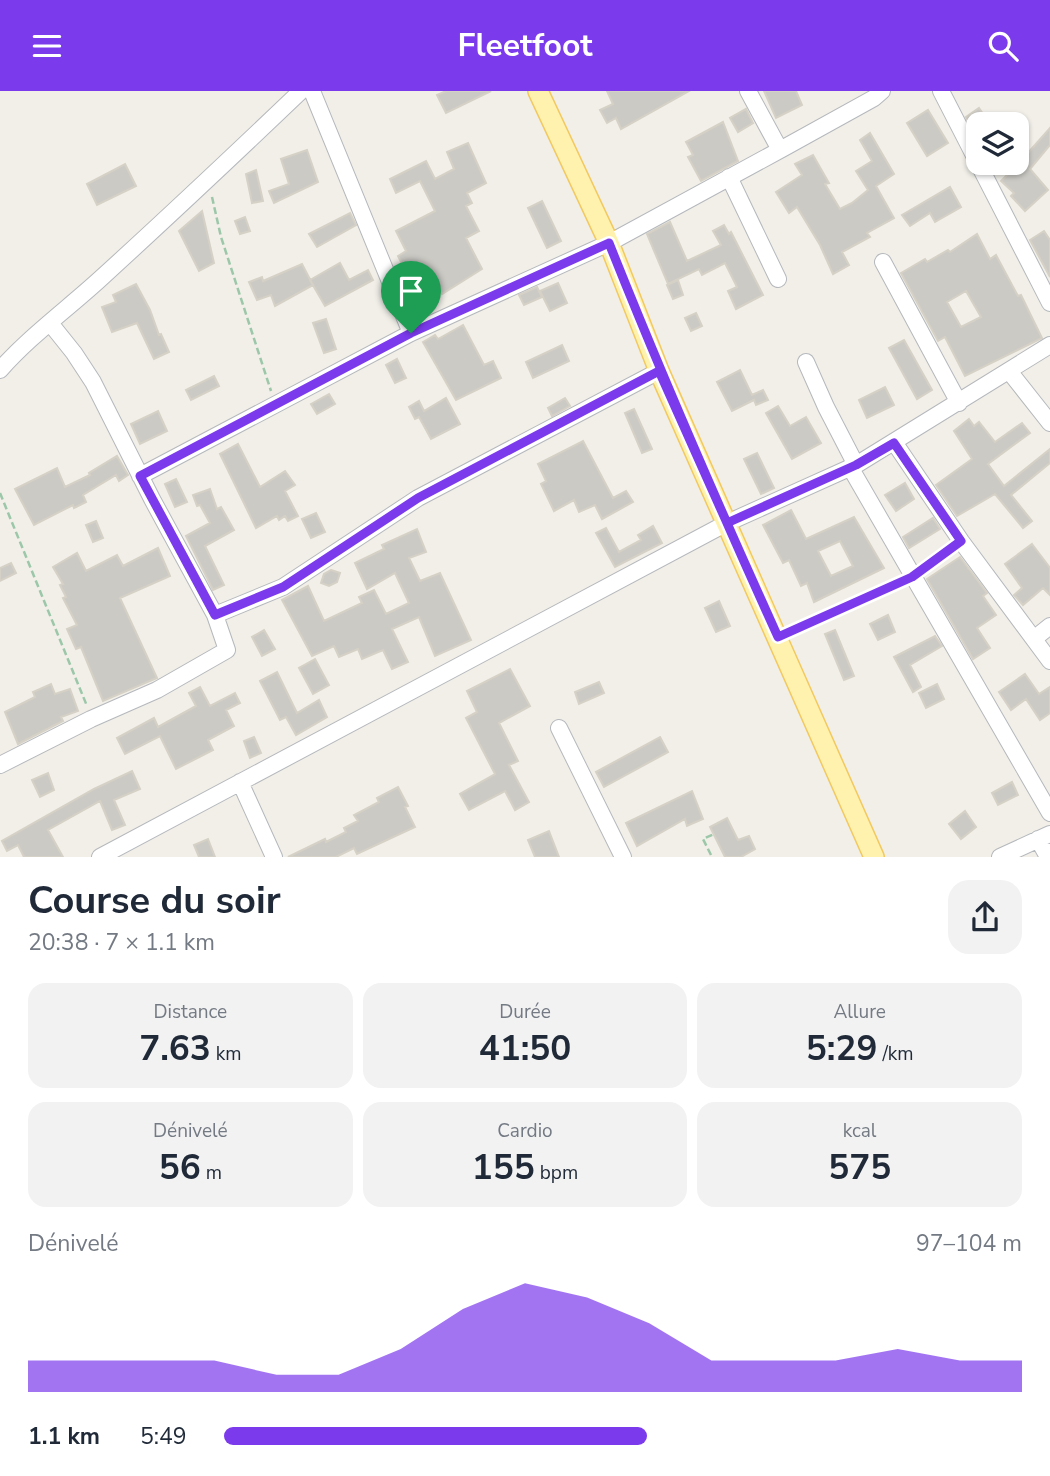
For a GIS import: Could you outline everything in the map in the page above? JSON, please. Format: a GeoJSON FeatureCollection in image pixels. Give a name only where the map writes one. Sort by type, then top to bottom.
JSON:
{"type":"FeatureCollection","features":[{"type":"Feature","properties":{"kind":"main road"},"geometry":{"type":"LineString","coordinates":[[538,91],[609,243],[659,371],[874,856]]}},
{"type":"Feature","properties":{"kind":"street"},"geometry":{"type":"LineString","coordinates":[[0,370],[15,353],[208,180],[301,91]]}},
{"type":"Feature","properties":{"kind":"street"},"geometry":{"type":"LineString","coordinates":[[312,91],[411,333]]}},
{"type":"Feature","properties":{"kind":"street"},"geometry":{"type":"LineString","coordinates":[[748,91],[780,150]]}},
{"type":"Feature","properties":{"kind":"street"},"geometry":{"type":"LineString","coordinates":[[140,476],[411,333],[609,243],[874,99],[882,91]]}},
{"type":"Feature","properties":{"kind":"street"},"geometry":{"type":"LineString","coordinates":[[941,91],[1050,303]]}},
{"type":"Feature","properties":{"kind":"street"},"geometry":{"type":"LineString","coordinates":[[729,177],[778,279]]}},
{"type":"Feature","properties":{"kind":"street"},"geometry":{"type":"LineString","coordinates":[[883,262],[959,403]]}},
{"type":"Feature","properties":{"kind":"street"},"geometry":{"type":"LineString","coordinates":[[0,765],[91,719],[158,690],[228,650],[215,615],[93,382],[74,352],[50,323]]}},
{"type":"Feature","properties":{"kind":"street"},"geometry":{"type":"LineString","coordinates":[[100,856],[727,523],[853,466],[1050,345]]}},
{"type":"Feature","properties":{"kind":"street"},"geometry":{"type":"LineString","coordinates":[[806,362],[853,466],[912,577],[1050,813]]}},
{"type":"Feature","properties":{"kind":"street"},"geometry":{"type":"LineString","coordinates":[[215,615],[283,587],[418,498],[659,371]]}},
{"type":"Feature","properties":{"kind":"street"},"geometry":{"type":"LineString","coordinates":[[1009,371],[1050,423]]}},
{"type":"Feature","properties":{"kind":"street"},"geometry":{"type":"LineString","coordinates":[[894,443],[961,541],[1050,661]]}},
{"type":"Feature","properties":{"kind":"street"},"geometry":{"type":"LineString","coordinates":[[1035,638],[1050,625]]}},
{"type":"Feature","properties":{"kind":"street"},"geometry":{"type":"LineString","coordinates":[[559,728],[623,856]]}},
{"type":"Feature","properties":{"kind":"street"},"geometry":{"type":"LineString","coordinates":[[240,782],[274,856]]}},
{"type":"Feature","properties":{"kind":"street"},"geometry":{"type":"LineString","coordinates":[[1000,856],[1044,837],[1048,856]]}},
{"type":"Feature","properties":{"kind":"path"},"geometry":{"type":"LineString","coordinates":[[208,180],[221,237],[275,404]]}},
{"type":"Feature","properties":{"kind":"path"},"geometry":{"type":"LineString","coordinates":[[0,493],[91,719]]}},
{"type":"Feature","properties":{"kind":"path"},"geometry":{"type":"LineString","coordinates":[[778,637],[912,577],[961,541]]}},
{"type":"Feature","properties":{"kind":"path"},"geometry":{"type":"LineString","coordinates":[[711,855],[703,839],[714,834]]}},
{"type":"Feature","properties":{"kind":"building"},"geometry":{"type":"Polygon","coordinates":[[[446,91],[491,91],[446,113],[437,95],[446,91]]]}},
{"type":"Feature","properties":{"kind":"building"},"geometry":{"type":"Polygon","coordinates":[[[607,91],[689,91],[621,129],[616,118],[607,123],[600,110],[613,104],[607,91]]]}},
{"type":"Feature","properties":{"kind":"building"},"geometry":{"type":"Polygon","coordinates":[[[764,91],[796,91],[802,105],[776,118],[764,91]]]}},
{"type":"Feature","properties":{"kind":"building"},"geometry":{"type":"Polygon","coordinates":[[[746,109],[753,123],[738,132],[730,118],[746,109]]]}},
{"type":"Feature","properties":{"kind":"building"},"geometry":{"type":"Polygon","coordinates":[[[928,110],[948,143],[927,156],[907,123],[928,110]]]}},
{"type":"Feature","properties":{"kind":"building"},"geometry":{"type":"Polygon","coordinates":[[[723,122],[738,161],[701,181],[688,157],[693,155],[686,142],[723,122]]]}},
{"type":"Feature","properties":{"kind":"building"},"geometry":{"type":"Polygon","coordinates":[[[1050,128],[1050,145],[1030,169],[1048,190],[1025,211],[1011,196],[1014,193],[1001,181],[1007,175],[1029,175],[1029,152],[1050,128]]]}},
{"type":"Feature","properties":{"kind":"building"},"geometry":{"type":"Polygon","coordinates":[[[870,133],[894,174],[876,186],[894,218],[867,233],[870,237],[842,252],[849,265],[833,274],[820,245],[797,207],[789,213],[776,192],[802,175],[795,164],[813,155],[829,183],[825,184],[840,209],[852,203],[868,190],[856,171],[872,161],[860,140],[870,133]]]}},
{"type":"Feature","properties":{"kind":"building"},"geometry":{"type":"Polygon","coordinates":[[[468,143],[486,183],[467,193],[472,203],[466,206],[479,231],[466,238],[482,269],[442,294],[425,267],[408,275],[398,256],[406,251],[396,231],[435,211],[420,181],[396,193],[390,179],[426,161],[435,179],[454,169],[447,152],[468,143]]]}},
{"type":"Feature","properties":{"kind":"building"},"geometry":{"type":"Polygon","coordinates":[[[307,150],[318,182],[274,203],[269,191],[289,184],[281,159],[307,150]]]}},
{"type":"Feature","properties":{"kind":"building"},"geometry":{"type":"Polygon","coordinates":[[[125,164],[136,186],[97,205],[87,184],[125,164]]]}},
{"type":"Feature","properties":{"kind":"building"},"geometry":{"type":"Polygon","coordinates":[[[256,170],[263,201],[252,203],[246,174],[256,170]]]}},
{"type":"Feature","properties":{"kind":"building"},"geometry":{"type":"Polygon","coordinates":[[[950,187],[961,207],[935,222],[930,213],[910,226],[902,215],[950,187]]]}},
{"type":"Feature","properties":{"kind":"building"},"geometry":{"type":"Polygon","coordinates":[[[542,201],[561,241],[547,248],[528,208],[542,201]]]}},
{"type":"Feature","properties":{"kind":"building"},"geometry":{"type":"Polygon","coordinates":[[[202,211],[214,263],[199,271],[179,231],[202,211]]]}},
{"type":"Feature","properties":{"kind":"building"},"geometry":{"type":"Polygon","coordinates":[[[350,213],[356,225],[317,247],[309,234],[350,213]]]}},
{"type":"Feature","properties":{"kind":"building"},"geometry":{"type":"Polygon","coordinates":[[[245,217],[250,231],[240,234],[235,221],[245,217]]]}},
{"type":"Feature","properties":{"kind":"building"},"geometry":{"type":"Polygon","coordinates":[[[670,222],[687,261],[721,245],[713,231],[724,225],[729,234],[731,232],[763,295],[736,309],[728,291],[737,287],[725,263],[702,275],[699,269],[668,284],[647,234],[670,222]]]}},
{"type":"Feature","properties":{"kind":"building"},"geometry":{"type":"Polygon","coordinates":[[[1044,231],[1050,240],[1050,277],[1030,240],[1044,231]]]}},
{"type":"Feature","properties":{"kind":"building"},"geometry":{"type":"Polygon","coordinates":[[[977,234],[990,259],[996,255],[1018,296],[1021,295],[1042,338],[965,376],[945,337],[938,341],[901,273],[925,259],[927,262],[948,250],[950,252],[977,234]],[[966,291],[947,302],[961,327],[981,317],[966,291]]]}},
{"type":"Feature","properties":{"kind":"building"},"geometry":{"type":"Polygon","coordinates":[[[340,263],[349,280],[368,270],[373,280],[325,306],[310,280],[340,263]]]}},
{"type":"Feature","properties":{"kind":"building"},"geometry":{"type":"Polygon","coordinates":[[[302,264],[313,285],[275,306],[271,295],[257,300],[249,282],[262,277],[263,281],[302,264]]]}},
{"type":"Feature","properties":{"kind":"building"},"geometry":{"type":"Polygon","coordinates":[[[678,280],[683,295],[673,299],[667,285],[678,280]]]}},
{"type":"Feature","properties":{"kind":"building"},"geometry":{"type":"Polygon","coordinates":[[[558,283],[567,303],[550,311],[540,291],[558,283]]]}},
{"type":"Feature","properties":{"kind":"building"},"geometry":{"type":"Polygon","coordinates":[[[136,284],[169,352],[154,359],[137,323],[112,332],[102,307],[116,302],[113,295],[136,284]]]}},
{"type":"Feature","properties":{"kind":"building"},"geometry":{"type":"Polygon","coordinates":[[[537,287],[542,297],[524,305],[519,295],[537,287]]]}},
{"type":"Feature","properties":{"kind":"building"},"geometry":{"type":"Polygon","coordinates":[[[696,313],[702,326],[691,331],[685,318],[696,313]]]}},
{"type":"Feature","properties":{"kind":"building"},"geometry":{"type":"Polygon","coordinates":[[[326,319],[336,349],[324,353],[313,323],[326,319]]]}},
{"type":"Feature","properties":{"kind":"building"},"geometry":{"type":"Polygon","coordinates":[[[463,325],[484,365],[493,361],[501,378],[456,400],[423,342],[435,335],[438,339],[463,325]]]}},
{"type":"Feature","properties":{"kind":"building"},"geometry":{"type":"Polygon","coordinates":[[[904,340],[932,390],[917,399],[889,348],[904,340]]]}},
{"type":"Feature","properties":{"kind":"building"},"geometry":{"type":"Polygon","coordinates":[[[562,345],[569,361],[533,378],[526,362],[562,345]]]}},
{"type":"Feature","properties":{"kind":"building"},"geometry":{"type":"Polygon","coordinates":[[[397,359],[406,378],[395,383],[386,365],[397,359]]]}},
{"type":"Feature","properties":{"kind":"building"},"geometry":{"type":"Polygon","coordinates":[[[740,370],[752,395],[763,390],[768,400],[756,405],[754,400],[732,411],[717,382],[740,370]]]}},
{"type":"Feature","properties":{"kind":"building"},"geometry":{"type":"Polygon","coordinates":[[[214,376],[219,386],[191,400],[186,390],[214,376]]]}},
{"type":"Feature","properties":{"kind":"building"},"geometry":{"type":"Polygon","coordinates":[[[885,387],[894,405],[867,418],[859,400],[885,387]]]}},
{"type":"Feature","properties":{"kind":"building"},"geometry":{"type":"Polygon","coordinates":[[[329,394],[335,404],[317,414],[311,404],[329,394]]]}},
{"type":"Feature","properties":{"kind":"building"},"geometry":{"type":"Polygon","coordinates":[[[446,398],[460,424],[431,439],[419,417],[415,419],[409,407],[419,401],[424,411],[446,398]]]}},
{"type":"Feature","properties":{"kind":"building"},"geometry":{"type":"Polygon","coordinates":[[[565,398],[570,406],[552,416],[548,408],[565,398]]]}},
{"type":"Feature","properties":{"kind":"building"},"geometry":{"type":"Polygon","coordinates":[[[778,406],[790,426],[806,417],[821,443],[792,459],[766,413],[778,406]]]}},
{"type":"Feature","properties":{"kind":"building"},"geometry":{"type":"Polygon","coordinates":[[[634,409],[652,449],[642,453],[625,413],[634,409]]]}},
{"type":"Feature","properties":{"kind":"building"},"geometry":{"type":"Polygon","coordinates":[[[158,411],[167,431],[140,444],[131,424],[158,411]]]}},
{"type":"Feature","properties":{"kind":"building"},"geometry":{"type":"Polygon","coordinates":[[[969,419],[974,426],[979,422],[995,442],[1022,423],[1030,433],[988,464],[1004,486],[1050,449],[1050,463],[1011,495],[1032,521],[1023,528],[995,494],[957,516],[936,485],[972,459],[954,431],[969,419]]]}},
{"type":"Feature","properties":{"kind":"building"},"geometry":{"type":"Polygon","coordinates":[[[583,441],[613,498],[626,491],[633,502],[602,519],[595,505],[579,512],[574,500],[554,511],[541,484],[546,481],[538,464],[583,441]]]}},
{"type":"Feature","properties":{"kind":"building"},"geometry":{"type":"Polygon","coordinates":[[[238,444],[260,487],[285,471],[295,485],[285,491],[298,516],[288,521],[285,516],[279,520],[277,516],[256,528],[220,454],[238,444]]]}},
{"type":"Feature","properties":{"kind":"building"},"geometry":{"type":"Polygon","coordinates":[[[757,453],[774,488],[761,494],[744,459],[757,453]]]}},
{"type":"Feature","properties":{"kind":"building"},"geometry":{"type":"Polygon","coordinates":[[[117,456],[128,475],[119,481],[116,475],[83,495],[86,502],[74,508],[73,505],[34,525],[15,489],[57,468],[65,487],[90,475],[89,473],[117,456]]]}},
{"type":"Feature","properties":{"kind":"building"},"geometry":{"type":"Polygon","coordinates":[[[176,479],[187,502],[175,507],[165,484],[176,479]]]}},
{"type":"Feature","properties":{"kind":"building"},"geometry":{"type":"Polygon","coordinates":[[[905,483],[914,499],[896,511],[885,495],[905,483]]]}},
{"type":"Feature","properties":{"kind":"building"},"geometry":{"type":"Polygon","coordinates":[[[210,489],[217,509],[221,507],[234,530],[205,546],[224,585],[213,590],[186,536],[210,523],[200,505],[197,506],[193,495],[210,489]]]}},
{"type":"Feature","properties":{"kind":"building"},"geometry":{"type":"Polygon","coordinates":[[[791,510],[806,539],[854,517],[884,568],[814,602],[807,583],[801,586],[789,560],[783,563],[763,525],[791,510]],[[840,541],[818,551],[831,576],[853,566],[840,541]]]}},
{"type":"Feature","properties":{"kind":"building"},"geometry":{"type":"Polygon","coordinates":[[[316,513],[325,532],[311,538],[302,519],[316,513]]]}},
{"type":"Feature","properties":{"kind":"building"},"geometry":{"type":"Polygon","coordinates":[[[933,518],[940,529],[909,548],[903,537],[933,518]]]}},
{"type":"Feature","properties":{"kind":"building"},"geometry":{"type":"Polygon","coordinates":[[[96,521],[103,538],[93,542],[86,525],[96,521]]]}},
{"type":"Feature","properties":{"kind":"building"},"geometry":{"type":"Polygon","coordinates":[[[653,526],[662,543],[615,567],[596,533],[606,528],[619,552],[641,540],[638,535],[653,526]]]}},
{"type":"Feature","properties":{"kind":"building"},"geometry":{"type":"Polygon","coordinates":[[[417,529],[426,552],[409,558],[420,581],[440,573],[471,640],[435,656],[419,617],[392,629],[408,662],[392,669],[383,650],[362,659],[358,649],[339,657],[334,646],[312,656],[282,600],[308,586],[324,621],[362,603],[359,597],[374,590],[386,614],[409,603],[395,573],[367,589],[355,563],[384,549],[382,545],[417,529]]]}},
{"type":"Feature","properties":{"kind":"building"},"geometry":{"type":"Polygon","coordinates":[[[1032,544],[1050,568],[1050,595],[1043,588],[1023,605],[1014,595],[1022,588],[1005,564],[1032,544]]]}},
{"type":"Feature","properties":{"kind":"building"},"geometry":{"type":"Polygon","coordinates":[[[158,548],[170,576],[120,598],[157,678],[103,701],[81,647],[76,649],[67,629],[77,625],[63,598],[66,597],[60,585],[63,584],[53,567],[77,553],[86,571],[117,555],[123,566],[158,548]]]}},
{"type":"Feature","properties":{"kind":"building"},"geometry":{"type":"Polygon","coordinates":[[[960,557],[987,593],[983,596],[996,615],[977,628],[990,648],[973,659],[927,579],[960,557]]]}},
{"type":"Feature","properties":{"kind":"building"},"geometry":{"type":"Polygon","coordinates":[[[11,563],[16,573],[0,581],[0,568],[11,563]]]}},
{"type":"Feature","properties":{"kind":"building"},"geometry":{"type":"Polygon","coordinates":[[[331,570],[340,573],[337,582],[329,586],[321,583],[324,574],[331,570]]]}},
{"type":"Feature","properties":{"kind":"building"},"geometry":{"type":"Polygon","coordinates":[[[719,601],[730,626],[716,632],[705,608],[719,601]]]}},
{"type":"Feature","properties":{"kind":"building"},"geometry":{"type":"Polygon","coordinates":[[[888,615],[895,632],[878,640],[870,624],[888,615]]]}},
{"type":"Feature","properties":{"kind":"building"},"geometry":{"type":"Polygon","coordinates":[[[264,630],[275,649],[262,656],[252,637],[264,630]]]}},
{"type":"Feature","properties":{"kind":"building"},"geometry":{"type":"Polygon","coordinates":[[[835,630],[854,676],[844,680],[825,634],[835,630]]]}},
{"type":"Feature","properties":{"kind":"building"},"geometry":{"type":"Polygon","coordinates":[[[935,636],[942,646],[910,665],[921,687],[913,692],[894,657],[935,636]]]}},
{"type":"Feature","properties":{"kind":"building"},"geometry":{"type":"Polygon","coordinates":[[[315,659],[329,685],[313,694],[299,668],[315,659]]]}},
{"type":"Feature","properties":{"kind":"building"},"geometry":{"type":"Polygon","coordinates":[[[510,669],[530,706],[499,723],[518,761],[509,765],[529,802],[515,810],[505,791],[469,810],[460,794],[495,774],[466,718],[477,712],[467,691],[510,669]]]}},
{"type":"Feature","properties":{"kind":"building"},"geometry":{"type":"Polygon","coordinates":[[[277,672],[297,713],[319,700],[327,717],[296,735],[286,717],[280,720],[260,681],[277,672]]]}},
{"type":"Feature","properties":{"kind":"building"},"geometry":{"type":"Polygon","coordinates":[[[1025,674],[1039,694],[1050,687],[1050,713],[1040,720],[1026,699],[1011,710],[999,692],[1025,674]]]}},
{"type":"Feature","properties":{"kind":"building"},"geometry":{"type":"Polygon","coordinates":[[[599,682],[604,693],[579,704],[575,692],[599,682]]]}},
{"type":"Feature","properties":{"kind":"building"},"geometry":{"type":"Polygon","coordinates":[[[51,684],[55,694],[70,689],[78,711],[61,717],[63,721],[18,744],[5,712],[35,697],[33,692],[51,684]]]}},
{"type":"Feature","properties":{"kind":"building"},"geometry":{"type":"Polygon","coordinates":[[[937,684],[944,699],[926,708],[919,693],[937,684]]]}},
{"type":"Feature","properties":{"kind":"building"},"geometry":{"type":"Polygon","coordinates":[[[200,687],[210,706],[235,693],[240,703],[226,710],[234,726],[208,740],[213,750],[176,769],[160,736],[125,754],[117,738],[154,718],[158,727],[196,706],[189,693],[200,687]]]}},
{"type":"Feature","properties":{"kind":"building"},"geometry":{"type":"Polygon","coordinates":[[[254,737],[261,753],[250,758],[244,741],[254,737]]]}},
{"type":"Feature","properties":{"kind":"building"},"geometry":{"type":"Polygon","coordinates":[[[660,737],[668,752],[604,787],[596,772],[660,737]]]}},
{"type":"Feature","properties":{"kind":"building"},"geometry":{"type":"Polygon","coordinates":[[[132,771],[140,789],[114,800],[125,825],[112,830],[100,801],[48,830],[63,857],[24,857],[18,845],[7,851],[2,841],[94,789],[132,771]]]}},
{"type":"Feature","properties":{"kind":"building"},"geometry":{"type":"Polygon","coordinates":[[[48,773],[54,790],[40,797],[32,780],[48,773]]]}},
{"type":"Feature","properties":{"kind":"building"},"geometry":{"type":"Polygon","coordinates":[[[1012,782],[1018,795],[998,805],[992,793],[1012,782]]]}},
{"type":"Feature","properties":{"kind":"building"},"geometry":{"type":"Polygon","coordinates":[[[398,787],[415,827],[357,854],[354,848],[336,857],[288,857],[346,832],[344,828],[358,821],[354,815],[379,802],[377,798],[398,787]]]}},
{"type":"Feature","properties":{"kind":"building"},"geometry":{"type":"Polygon","coordinates":[[[692,791],[703,819],[687,826],[685,819],[637,846],[626,823],[692,791]]]}},
{"type":"Feature","properties":{"kind":"building"},"geometry":{"type":"Polygon","coordinates":[[[965,811],[976,827],[961,839],[949,824],[965,811]]]}},
{"type":"Feature","properties":{"kind":"building"},"geometry":{"type":"Polygon","coordinates":[[[727,818],[738,840],[749,836],[755,849],[741,857],[725,857],[710,827],[727,818]]]}},
{"type":"Feature","properties":{"kind":"building"},"geometry":{"type":"Polygon","coordinates":[[[549,831],[559,857],[535,857],[528,840],[549,831]]]}},
{"type":"Feature","properties":{"kind":"building"},"geometry":{"type":"Polygon","coordinates":[[[208,839],[215,857],[199,857],[194,845],[208,839]]]}},
{"type":"Feature","properties":{"kind":"route"},"geometry":{"type":"LineString","coordinates":[[411,333],[140,476],[215,615],[283,587],[418,498],[659,371],[727,523],[856,465],[894,443],[961,541],[912,577],[778,637],[727,523],[693,447],[659,371],[609,243],[411,333]]}}]}
